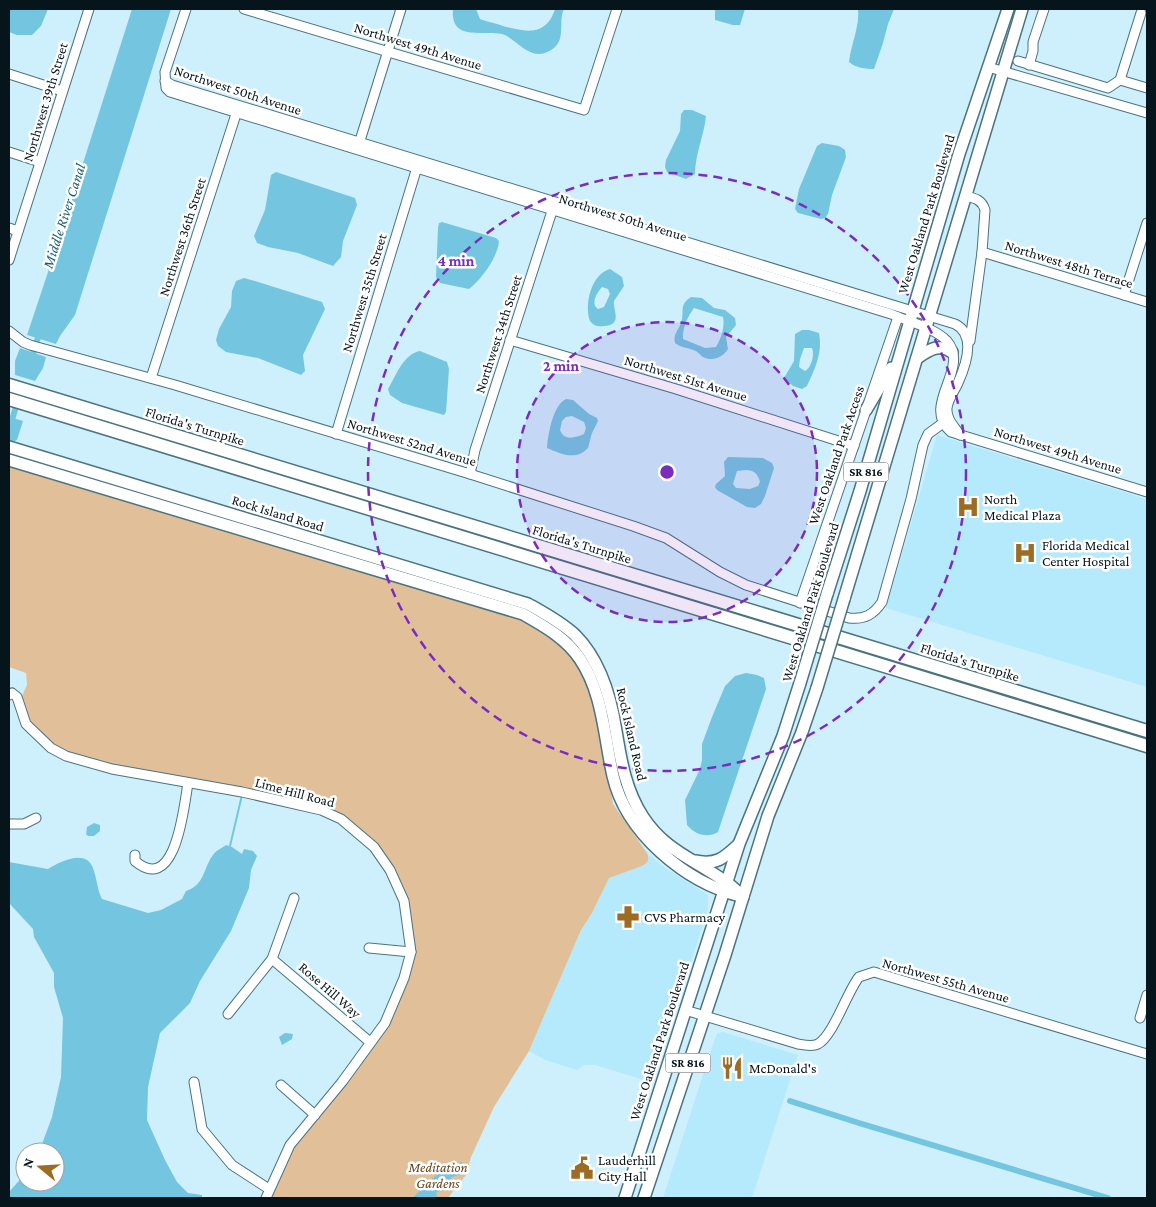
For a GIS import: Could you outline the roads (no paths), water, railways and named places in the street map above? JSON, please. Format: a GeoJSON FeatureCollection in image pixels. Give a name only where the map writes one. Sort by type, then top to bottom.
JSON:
{"type":"FeatureCollection","features":[{"type":"Feature","properties":{"kind":"highway","name":"Florida's Turnpike"},"geometry":{"type":"LineString","coordinates":[[9,385],[1147,731]]}},
{"type":"Feature","properties":{"kind":"highway","name":"Florida's Turnpike"},"geometry":{"type":"LineString","coordinates":[[9,400],[1147,746]]}},
{"type":"Feature","properties":{"kind":"main road","name":"West Oakland Park Boulevard"},"geometry":{"type":"LineString","coordinates":[[625,1198],[739,844],[783,736],[860,491],[901,349],[907,316],[1008,9]]}},
{"type":"Feature","properties":{"kind":"main road","name":"SR 816"},"geometry":{"type":"LineString","coordinates":[[644,1198],[768,816],[802,732],[816,688],[1022,9]]}},
{"type":"Feature","properties":{"kind":"main road"},"geometry":{"type":"LineString","coordinates":[[917,358],[935,347],[944,348],[952,352]]}},
{"type":"Feature","properties":{"kind":"main road"},"geometry":{"type":"LineString","coordinates":[[866,410],[901,349]]}},
{"type":"Feature","properties":{"kind":"main road","name":"Rock Island Road"},"geometry":{"type":"LineString","coordinates":[[11,448],[528,604],[555,620],[575,636],[590,653],[605,685],[610,700],[625,778],[633,799],[644,819],[659,836],[725,887]]}},
{"type":"Feature","properties":{"kind":"main road","name":"Rock Island Road"},"geometry":{"type":"LineString","coordinates":[[9,460],[523,614],[549,629],[567,644],[580,659],[588,675],[602,716],[615,783],[623,805],[635,824],[649,842],[684,870],[725,887],[743,897]]}},
{"type":"Feature","properties":{"kind":"main road"},"geometry":{"type":"LineString","coordinates":[[688,860],[708,863],[722,860],[739,844]]}},
{"type":"Feature","properties":{"kind":"street","name":"Northwest 39th Street"},"geometry":{"type":"LineString","coordinates":[[9,260],[89,9]]}},
{"type":"Feature","properties":{"kind":"street","name":"Northwest 50th Avenue"},"geometry":{"type":"LineString","coordinates":[[186,9],[165,72],[165,81],[172,85],[238,109],[778,274],[907,316]]}},
{"type":"Feature","properties":{"kind":"street","name":"Northwest 49th Avenue"},"geometry":{"type":"LineString","coordinates":[[244,9],[584,110],[617,9]]}},
{"type":"Feature","properties":{"kind":"street"},"geometry":{"type":"LineString","coordinates":[[358,146],[402,9]]}},
{"type":"Feature","properties":{"kind":"street"},"geometry":{"type":"LineString","coordinates":[[1029,65],[1033,51],[1033,42],[1044,9]]}},
{"type":"Feature","properties":{"kind":"street"},"geometry":{"type":"LineString","coordinates":[[1018,61],[1108,88],[1120,80],[1141,11]]}},
{"type":"Feature","properties":{"kind":"street"},"geometry":{"type":"LineString","coordinates":[[988,67],[1147,113]]}},
{"type":"Feature","properties":{"kind":"street"},"geometry":{"type":"LineString","coordinates":[[9,74],[62,91]]}},
{"type":"Feature","properties":{"kind":"street"},"geometry":{"type":"LineString","coordinates":[[1120,80],[1147,88]]}},
{"type":"Feature","properties":{"kind":"street","name":"Northwest 36th Street"},"geometry":{"type":"LineString","coordinates":[[151,378],[238,109]]}},
{"type":"Feature","properties":{"kind":"street"},"geometry":{"type":"LineString","coordinates":[[9,152],[40,162]]}},
{"type":"Feature","properties":{"kind":"street","name":"Northwest 35th Street"},"geometry":{"type":"LineString","coordinates":[[336,434],[418,165]]}},
{"type":"Feature","properties":{"kind":"street"},"geometry":{"type":"LineString","coordinates":[[960,435],[951,423],[947,407],[959,382],[968,349],[982,252],[985,210],[983,204],[976,199],[966,196]]}},
{"type":"Feature","properties":{"kind":"street","name":"Northwest 34th Street"},"geometry":{"type":"LineString","coordinates":[[470,474],[474,450],[554,206]]}},
{"type":"Feature","properties":{"kind":"street"},"geometry":{"type":"LineString","coordinates":[[1124,295],[1147,223]]}},
{"type":"Feature","properties":{"kind":"street"},"geometry":{"type":"LineString","coordinates":[[9,228],[18,231]]}},
{"type":"Feature","properties":{"kind":"street","name":"Northwest 48th Terrace"},"geometry":{"type":"LineString","coordinates":[[982,252],[1147,302]]}},
{"type":"Feature","properties":{"kind":"street","name":"Northwest 50th Avenue"},"geometry":{"type":"LineString","coordinates":[[778,274],[907,316]]}},
{"type":"Feature","properties":{"kind":"street"},"geometry":{"type":"LineString","coordinates":[[907,316],[929,316],[950,322],[964,330],[968,349]]}},
{"type":"Feature","properties":{"kind":"street"},"geometry":{"type":"LineString","coordinates":[[907,316],[946,341],[952,352],[951,374],[940,406],[943,424]]}},
{"type":"Feature","properties":{"kind":"street","name":"West Oakland Park Access"},"geometry":{"type":"LineString","coordinates":[[800,602],[872,389],[907,316]]}},
{"type":"Feature","properties":{"kind":"street","name":"Northwest 52nd Avenue"},"geometry":{"type":"LineString","coordinates":[[12,333],[23,342],[151,378],[470,474],[633,526],[666,538],[720,572],[746,585],[857,619],[869,616],[876,611],[882,602],[911,499],[923,445],[928,434],[943,424]]}},
{"type":"Feature","properties":{"kind":"street","name":"Northwest 51st Avenue"},"geometry":{"type":"LineString","coordinates":[[510,340],[676,389],[854,446]]}},
{"type":"Feature","properties":{"kind":"street","name":"Northwest 49th Avenue"},"geometry":{"type":"LineString","coordinates":[[943,424],[951,432],[1147,492]]}},
{"type":"Feature","properties":{"kind":"street","name":"Lime Hill Road"},"geometry":{"type":"LineString","coordinates":[[10,694],[17,698],[26,724],[51,748],[66,756],[112,769],[242,792],[321,810],[341,819],[374,847],[390,870],[404,901],[411,952],[404,978],[385,1023],[342,1082],[290,1144],[266,1198]]}},
{"type":"Feature","properties":{"kind":"street"},"geometry":{"type":"LineString","coordinates":[[135,855],[135,861],[143,868],[152,870],[162,866],[171,854],[181,827],[188,783]]}},
{"type":"Feature","properties":{"kind":"street"},"geometry":{"type":"LineString","coordinates":[[9,824],[24,824],[36,818]]}},
{"type":"Feature","properties":{"kind":"street"},"geometry":{"type":"LineString","coordinates":[[228,1014],[272,958],[294,898]]}},
{"type":"Feature","properties":{"kind":"street"},"geometry":{"type":"LineString","coordinates":[[369,948],[411,952]]}},
{"type":"Feature","properties":{"kind":"street","name":"Rose Hill Way"},"geometry":{"type":"LineString","coordinates":[[272,958],[370,1042]]}},
{"type":"Feature","properties":{"kind":"street","name":"Northwest 55th Avenue"},"geometry":{"type":"LineString","coordinates":[[685,1010],[798,1044],[818,1044],[828,1034],[855,982],[859,977],[874,972],[1147,1054]]}},
{"type":"Feature","properties":{"kind":"street"},"geometry":{"type":"LineString","coordinates":[[1140,1018],[1147,995]]}},
{"type":"Feature","properties":{"kind":"street"},"geometry":{"type":"LineString","coordinates":[[194,1082],[202,1129],[232,1165],[269,1189]]}},
{"type":"Feature","properties":{"kind":"street"},"geometry":{"type":"LineString","coordinates":[[281,1085],[315,1115]]}},
{"type":"Feature","properties":{"kind":"waterway","name":"Middle River Canal"},"geometry":{"type":"LineString","coordinates":[[31,360],[40,331]]}},
{"type":"Feature","properties":{"kind":"waterway","name":"Middle River Canal"},"geometry":{"type":"LineString","coordinates":[[9,430],[18,400]]}},
{"type":"Feature","properties":{"kind":"waterway"},"geometry":{"type":"LineString","coordinates":[[230,846],[242,795]]}},
{"type":"Feature","properties":{"kind":"waterway"},"geometry":{"type":"LineString","coordinates":[[790,1101],[1108,1198]]}},
{"type":"Feature","properties":{"kind":"place","name":"North Medical Plaza"},"geometry":{"type":"Point","coordinates":[968,507]}},
{"type":"Feature","properties":{"kind":"place","name":"Florida Medical Center Hospital"},"geometry":{"type":"Point","coordinates":[1025,553]}},
{"type":"Feature","properties":{"kind":"place","name":"CVS Pharmacy"},"geometry":{"type":"Point","coordinates":[628,917]}},
{"type":"Feature","properties":{"kind":"place","name":"McDonald's"},"geometry":{"type":"Point","coordinates":[732,1068]}},
{"type":"Feature","properties":{"kind":"place","name":"Lauderhill City Hall"},"geometry":{"type":"Point","coordinates":[582,1168]}},
{"type":"Feature","properties":{"kind":"park label","name":"Meditation Gardens"},"geometry":{"type":"Point","coordinates":[438,1176]}}]}
